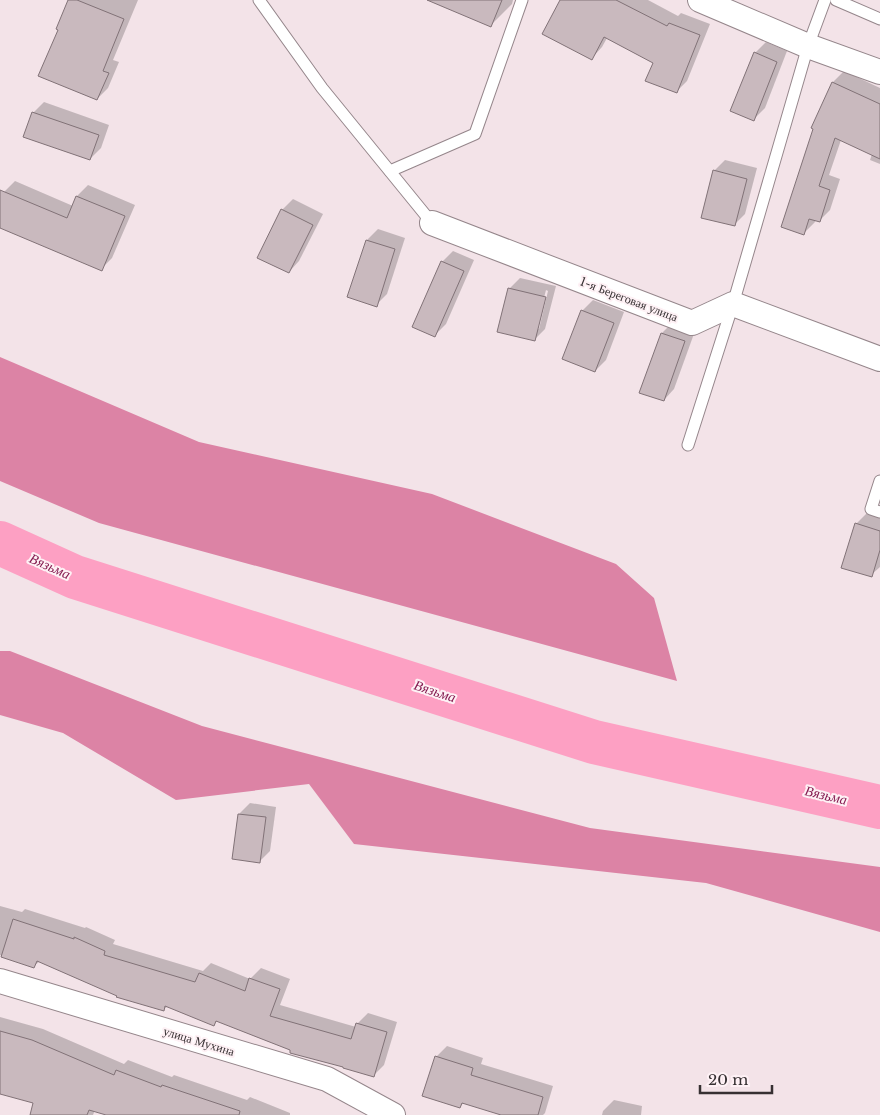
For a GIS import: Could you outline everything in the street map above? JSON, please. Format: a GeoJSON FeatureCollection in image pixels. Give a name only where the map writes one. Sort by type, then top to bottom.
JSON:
{"type":"FeatureCollection","features":[{"type":"Feature","properties":{"kind":"street"},"geometry":{"type":"LineString","coordinates":[[700,0],[808,46],[880,72]]}},
{"type":"Feature","properties":{"kind":"street","name":"1-я Береговая улица"},"geometry":{"type":"LineString","coordinates":[[432,223],[692,323],[733,304]]}},
{"type":"Feature","properties":{"kind":"street"},"geometry":{"type":"LineString","coordinates":[[733,304],[880,359]]}},
{"type":"Feature","properties":{"kind":"street","name":"улица Мухина"},"geometry":{"type":"LineString","coordinates":[[0,981],[327,1079],[393,1115]]}},
{"type":"Feature","properties":{"kind":"lane"},"geometry":{"type":"LineString","coordinates":[[259,0],[322,88],[432,223]]}},
{"type":"Feature","properties":{"kind":"lane"},"geometry":{"type":"LineString","coordinates":[[390,172],[475,134],[522,0]]}},
{"type":"Feature","properties":{"kind":"lane"},"geometry":{"type":"LineString","coordinates":[[688,445],[733,304],[808,46],[826,0]]}},
{"type":"Feature","properties":{"kind":"lane"},"geometry":{"type":"LineString","coordinates":[[836,0],[880,19]]}},
{"type":"Feature","properties":{"kind":"lane"},"geometry":{"type":"LineString","coordinates":[[880,481],[872,509],[880,512]]}},
{"type":"Feature","properties":{"kind":"shaded area"},"geometry":{"type":"Polygon","coordinates":[[[0,357],[199,442],[432,494],[616,564],[654,598],[677,681],[99,523],[0,481],[0,357]]]}},
{"type":"Feature","properties":{"kind":"shaded area"},"geometry":{"type":"Polygon","coordinates":[[[0,651],[10,651],[202,726],[590,828],[880,867],[880,932],[706,883],[354,844],[309,784],[176,800],[63,733],[0,715],[0,651]]]}},
{"type":"Feature","properties":{"kind":"building"},"geometry":{"type":"Polygon","coordinates":[[[68,0],[77,0],[124,19],[103,71],[109,73],[97,100],[38,76],[58,30],[56,29],[68,0]]]}},
{"type":"Feature","properties":{"kind":"building"},"geometry":{"type":"Polygon","coordinates":[[[427,0],[502,0],[491,27],[427,0]]]}},
{"type":"Feature","properties":{"kind":"building"},"geometry":{"type":"Polygon","coordinates":[[[560,0],[616,0],[667,26],[669,23],[700,35],[677,93],[645,81],[653,63],[604,37],[592,60],[542,34],[560,0]]]}},
{"type":"Feature","properties":{"kind":"building"},"geometry":{"type":"Polygon","coordinates":[[[754,52],[777,62],[754,121],[730,111],[754,52]]]}},
{"type":"Feature","properties":{"kind":"building"},"geometry":{"type":"Polygon","coordinates":[[[832,82],[880,104],[880,159],[835,138],[819,186],[830,190],[820,222],[809,219],[804,235],[781,227],[813,129],[811,128],[832,82]]]}},
{"type":"Feature","properties":{"kind":"building"},"geometry":{"type":"Polygon","coordinates":[[[32,112],[99,135],[90,160],[23,137],[32,112]]]}},
{"type":"Feature","properties":{"kind":"building"},"geometry":{"type":"Polygon","coordinates":[[[713,170],[747,179],[735,226],[701,218],[713,170]]]}},
{"type":"Feature","properties":{"kind":"building"},"geometry":{"type":"Polygon","coordinates":[[[0,190],[67,218],[76,196],[125,216],[102,271],[0,228],[0,190]]]}},
{"type":"Feature","properties":{"kind":"building"},"geometry":{"type":"Polygon","coordinates":[[[281,209],[313,225],[289,273],[257,258],[281,209]]]}},
{"type":"Feature","properties":{"kind":"building"},"geometry":{"type":"Polygon","coordinates":[[[366,240],[395,249],[377,307],[347,297],[366,240]]]}},
{"type":"Feature","properties":{"kind":"building"},"geometry":{"type":"Polygon","coordinates":[[[441,261],[464,271],[435,337],[412,327],[441,261]]]}},
{"type":"Feature","properties":{"kind":"building"},"geometry":{"type":"Polygon","coordinates":[[[508,288],[546,297],[535,341],[497,332],[508,288]]]}},
{"type":"Feature","properties":{"kind":"building"},"geometry":{"type":"Polygon","coordinates":[[[581,310],[614,323],[595,372],[562,359],[581,310]]]}},
{"type":"Feature","properties":{"kind":"building"},"geometry":{"type":"Polygon","coordinates":[[[661,333],[685,341],[664,401],[639,393],[661,333]]]}},
{"type":"Feature","properties":{"kind":"building"},"geometry":{"type":"Polygon","coordinates":[[[855,523],[880,531],[880,550],[872,577],[841,568],[855,523]]]}},
{"type":"Feature","properties":{"kind":"building"},"geometry":{"type":"Polygon","coordinates":[[[238,814],[266,817],[260,863],[232,859],[238,814]]]}},
{"type":"Feature","properties":{"kind":"building"},"geometry":{"type":"Polygon","coordinates":[[[13,919],[74,939],[74,937],[105,951],[104,955],[195,982],[199,973],[245,991],[249,978],[280,989],[270,1016],[351,1039],[356,1023],[387,1032],[374,1077],[290,1053],[290,1050],[216,1021],[214,1026],[165,1006],[164,1011],[116,997],[37,961],[34,968],[1,957],[13,919]]]}},
{"type":"Feature","properties":{"kind":"building"},"geometry":{"type":"Polygon","coordinates":[[[0,1031],[32,1040],[114,1075],[116,1070],[161,1087],[162,1085],[240,1111],[239,1115],[106,1115],[89,1110],[87,1115],[30,1115],[33,1103],[0,1094],[0,1031]]]}},
{"type":"Feature","properties":{"kind":"building"},"geometry":{"type":"Polygon","coordinates":[[[435,1056],[473,1068],[471,1075],[543,1097],[538,1115],[501,1115],[462,1103],[460,1108],[422,1096],[435,1056]]]}},
{"type":"Feature","properties":{"kind":"waterway","name":"Вязьма"},"geometry":{"type":"LineString","coordinates":[[0,543],[75,577],[594,742],[880,807]]}}]}
